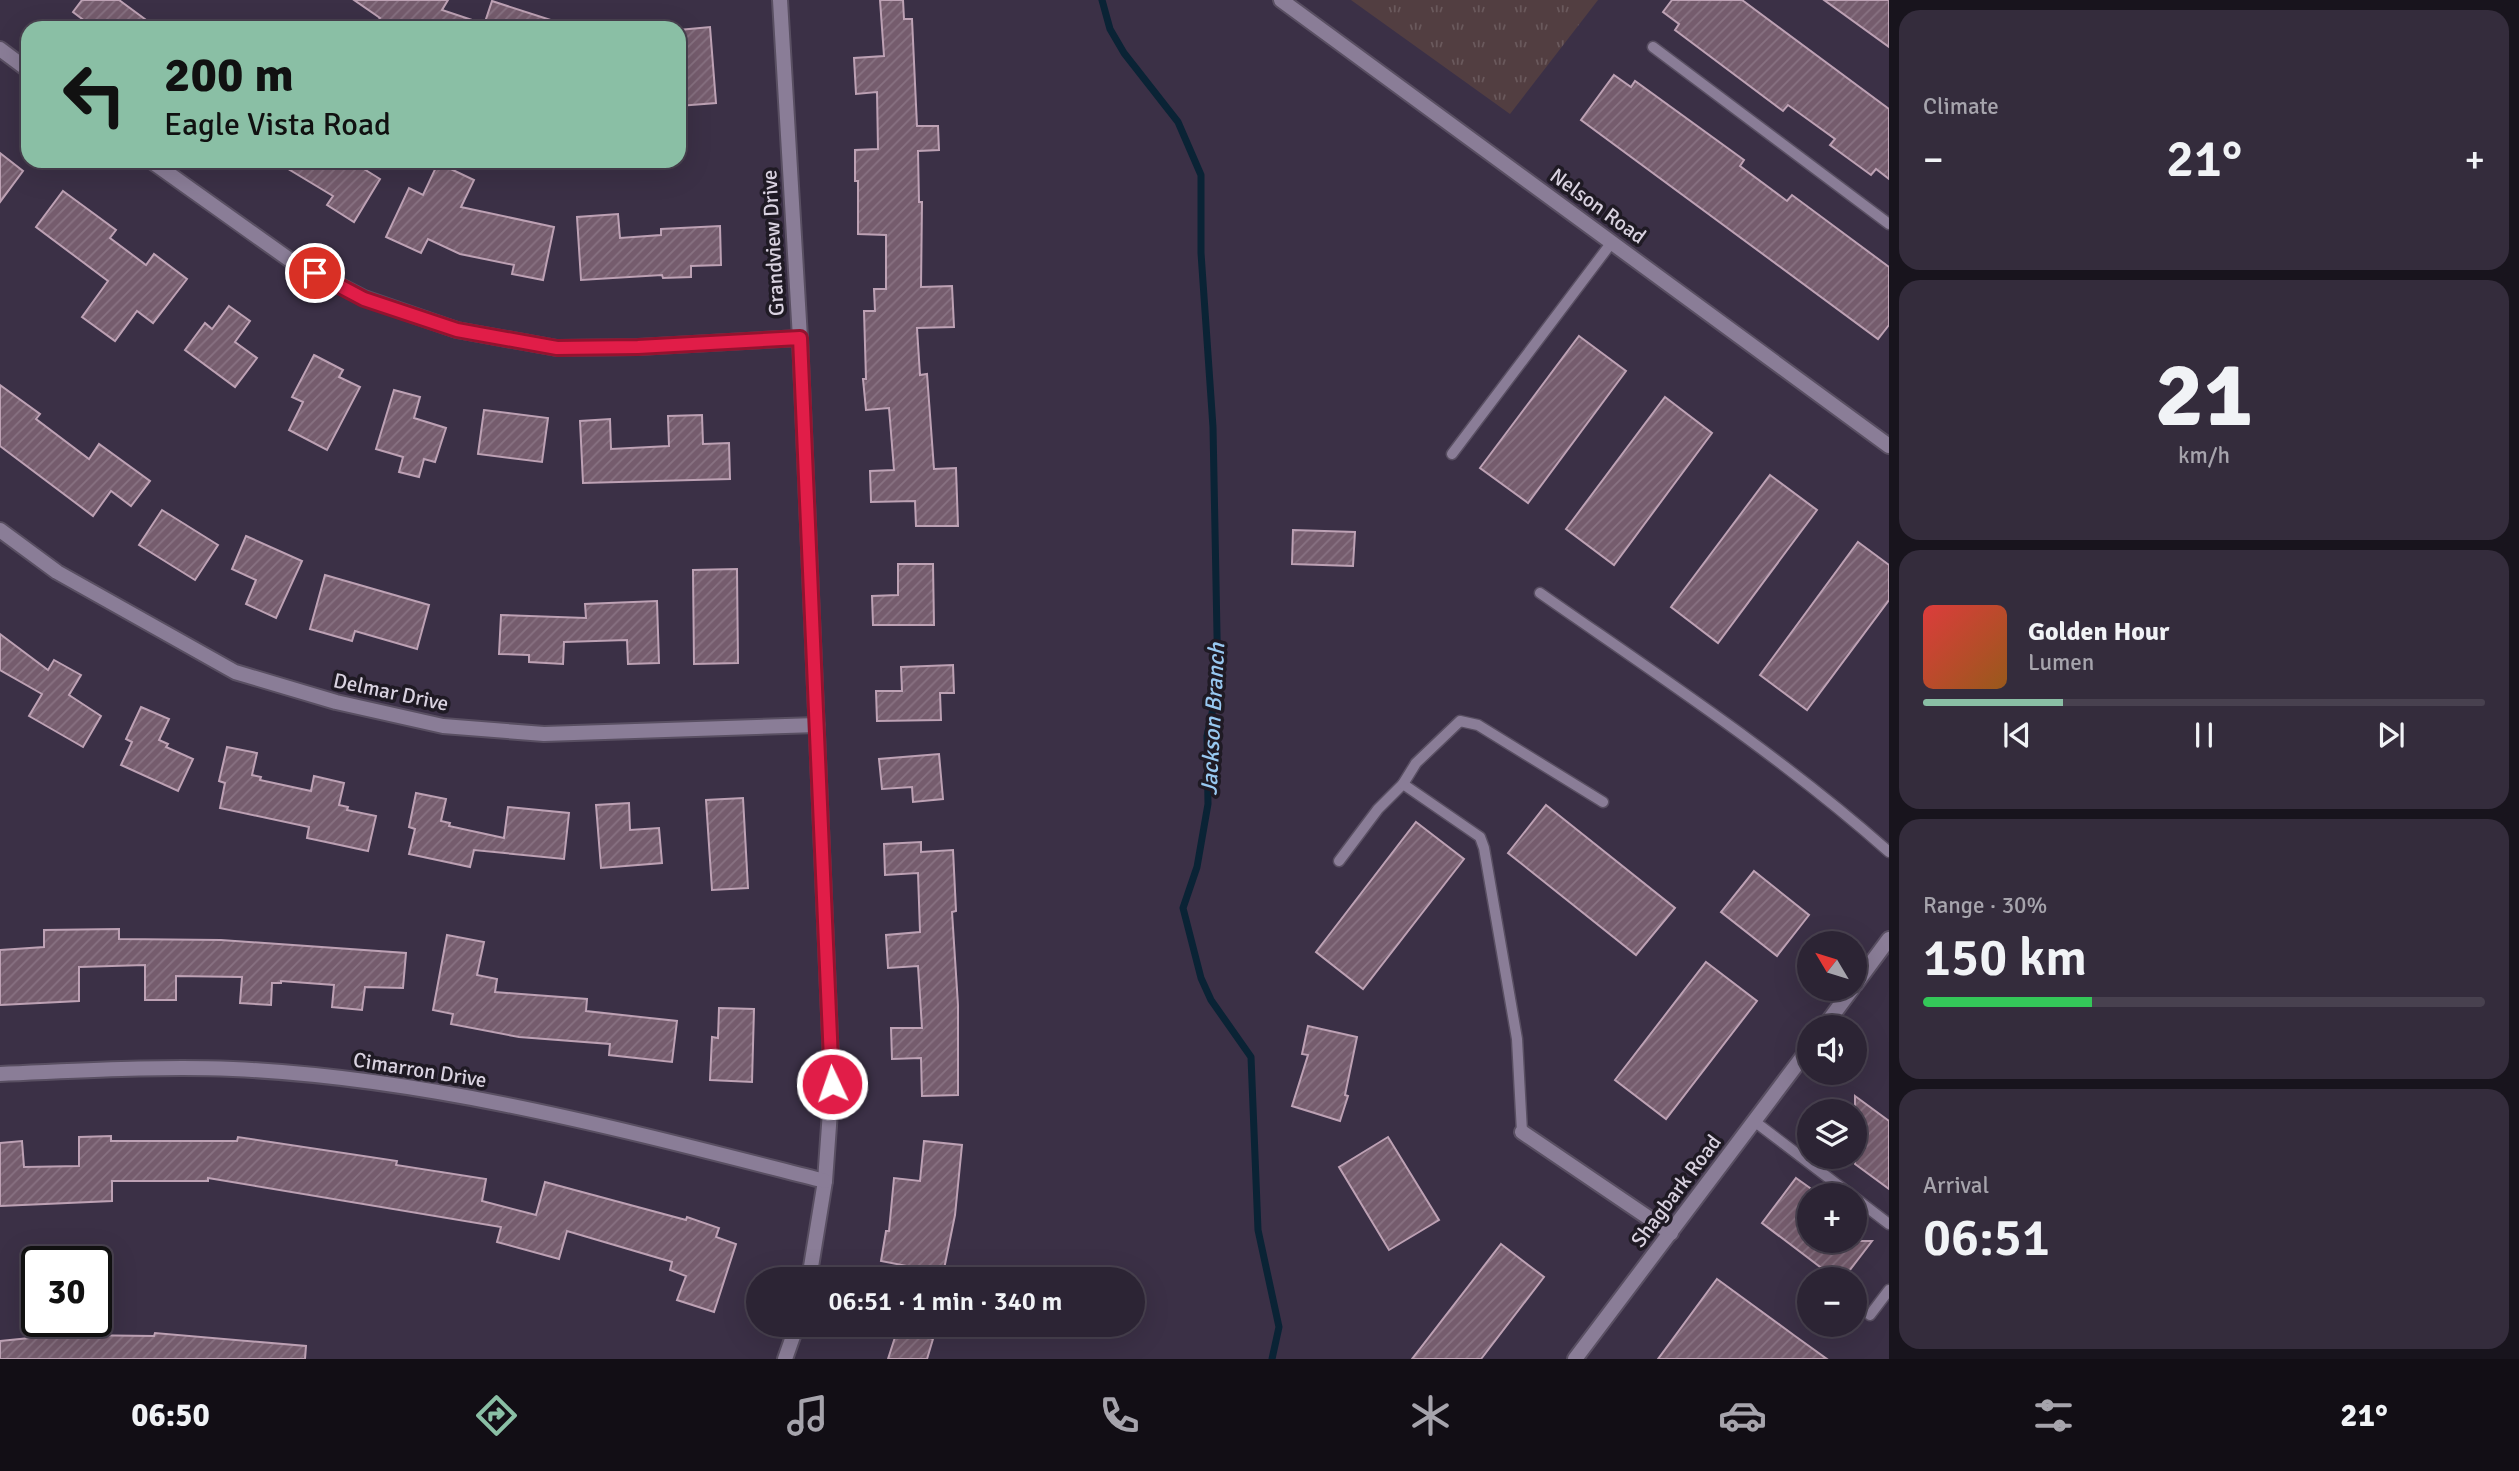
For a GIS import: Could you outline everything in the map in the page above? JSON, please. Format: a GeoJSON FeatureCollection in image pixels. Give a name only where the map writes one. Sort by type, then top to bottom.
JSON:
{"type":"FeatureCollection","features":[{"type":"Feature","properties":{"kind":"street","name":"Grandview Drive"},"geometry":{"type":"LineString","coordinates":[[780,0],[800,338],[832,1084],[825,1181],[811,1267]]}},
{"type":"Feature","properties":{"kind":"street","name":"Nelson Road"},"geometry":{"type":"LineString","coordinates":[[1281,0],[1888,444]]}},
{"type":"Feature","properties":{"kind":"street"},"geometry":{"type":"LineString","coordinates":[[0,49],[21,65]]}},
{"type":"Feature","properties":{"kind":"street"},"geometry":{"type":"LineString","coordinates":[[160,168],[290,260],[364,299],[457,330],[557,348],[638,347],[800,338]]}},
{"type":"Feature","properties":{"kind":"street","name":"Delmar Drive"},"geometry":{"type":"LineString","coordinates":[[0,530],[57,572],[235,672],[335,702],[443,726],[544,734],[817,725]]}},
{"type":"Feature","properties":{"kind":"street"},"geometry":{"type":"LineString","coordinates":[[1867,970],[1888,942]]}},
{"type":"Feature","properties":{"kind":"street","name":"Shagbark Road"},"geometry":{"type":"LineString","coordinates":[[1575,1359],[1797,1064]]}},
{"type":"Feature","properties":{"kind":"street","name":"Cimarron Drive"},"geometry":{"type":"LineString","coordinates":[[0,1074],[122,1069],[233,1069],[349,1080],[469,1098],[595,1123],[825,1181]]}},
{"type":"Feature","properties":{"kind":"street"},"geometry":{"type":"LineString","coordinates":[[1522,1132],[1671,1233]]}},
{"type":"Feature","properties":{"kind":"street"},"geometry":{"type":"LineString","coordinates":[[785,1359],[793,1337]]}},
{"type":"Feature","properties":{"kind":"lane"},"geometry":{"type":"LineString","coordinates":[[1653,47],[1889,224]]}},
{"type":"Feature","properties":{"kind":"lane"},"geometry":{"type":"LineString","coordinates":[[1452,454],[1612,242]]}},
{"type":"Feature","properties":{"kind":"lane"},"geometry":{"type":"LineString","coordinates":[[1541,593],[1731,727],[1855,822],[1889,852]]}},
{"type":"Feature","properties":{"kind":"lane"},"geometry":{"type":"LineString","coordinates":[[1339,861],[1378,809],[1404,784],[1416,763],[1460,721],[1478,725],[1603,802]]}},
{"type":"Feature","properties":{"kind":"lane"},"geometry":{"type":"LineString","coordinates":[[1404,784],[1480,837],[1517,1039],[1522,1132]]}},
{"type":"Feature","properties":{"kind":"lane"},"geometry":{"type":"LineString","coordinates":[[1754,1121],[1835,1183]]}},
{"type":"Feature","properties":{"kind":"lane"},"geometry":{"type":"LineString","coordinates":[[1867,1208],[1889,1224]]}},
{"type":"Feature","properties":{"kind":"lane"},"geometry":{"type":"LineString","coordinates":[[1870,1315],[1889,1290]]}},
{"type":"Feature","properties":{"kind":"green space"},"geometry":{"type":"Polygon","coordinates":[[[1351,0],[1598,0],[1510,114],[1351,0]]]}},
{"type":"Feature","properties":{"kind":"building"},"geometry":{"type":"Polygon","coordinates":[[[82,0],[119,0],[148,21],[85,21],[73,12],[82,0]]]}},
{"type":"Feature","properties":{"kind":"building"},"geometry":{"type":"Polygon","coordinates":[[[354,0],[448,0],[442,10],[475,21],[378,21],[380,18],[354,0]]]}},
{"type":"Feature","properties":{"kind":"building"},"geometry":{"type":"Polygon","coordinates":[[[880,0],[903,0],[904,19],[912,19],[917,126],[938,126],[939,150],[918,151],[919,202],[922,202],[921,287],[952,286],[954,327],[917,328],[920,375],[927,374],[934,469],[956,468],[958,526],[916,526],[915,501],[871,502],[870,471],[894,470],[889,408],[866,410],[863,379],[866,379],[864,311],[875,311],[874,289],[886,289],[886,235],[858,234],[855,150],[878,149],[877,92],[856,94],[854,58],[884,56],[880,0]]]}},
{"type":"Feature","properties":{"kind":"building"},"geometry":{"type":"Polygon","coordinates":[[[1672,0],[1742,0],[1889,109],[1889,179],[1876,169],[1871,175],[1830,145],[1835,139],[1788,105],[1783,111],[1675,30],[1679,24],[1663,12],[1672,0]]]}},
{"type":"Feature","properties":{"kind":"building"},"geometry":{"type":"Polygon","coordinates":[[[1824,0],[1889,0],[1889,47],[1824,0]]]}},
{"type":"Feature","properties":{"kind":"building"},"geometry":{"type":"Polygon","coordinates":[[[492,1],[554,21],[485,21],[492,1]]]}},
{"type":"Feature","properties":{"kind":"building"},"geometry":{"type":"Polygon","coordinates":[[[710,27],[716,103],[686,105],[686,29],[710,27]]]}},
{"type":"Feature","properties":{"kind":"building"},"geometry":{"type":"Polygon","coordinates":[[[1614,75],[1631,87],[1635,81],[1744,160],[1740,166],[1787,201],[1792,195],[1889,267],[1889,325],[1878,339],[1581,120],[1614,75]]]}},
{"type":"Feature","properties":{"kind":"building"},"geometry":{"type":"Polygon","coordinates":[[[0,153],[23,171],[0,202],[0,153]]]}},
{"type":"Feature","properties":{"kind":"building"},"geometry":{"type":"Polygon","coordinates":[[[287,168],[362,168],[380,179],[354,222],[327,205],[333,196],[287,168]]]}},
{"type":"Feature","properties":{"kind":"building"},"geometry":{"type":"Polygon","coordinates":[[[436,168],[449,168],[474,180],[461,207],[554,227],[543,280],[512,274],[514,265],[460,254],[428,239],[421,253],[386,237],[409,188],[423,195],[436,168]]]}},
{"type":"Feature","properties":{"kind":"building"},"geometry":{"type":"Polygon","coordinates":[[[63,191],[116,230],[110,238],[146,265],[154,254],[187,279],[153,323],[137,311],[115,341],[82,317],[108,281],[36,227],[63,191]]]}},
{"type":"Feature","properties":{"kind":"building"},"geometry":{"type":"Polygon","coordinates":[[[618,214],[620,238],[661,235],[661,229],[720,226],[721,265],[691,266],[691,277],[663,278],[662,275],[581,280],[577,217],[618,214]]]}},
{"type":"Feature","properties":{"kind":"building"},"geometry":{"type":"Polygon","coordinates":[[[229,306],[250,321],[235,342],[257,358],[235,387],[185,350],[205,323],[212,329],[229,306]]]}},
{"type":"Feature","properties":{"kind":"building"},"geometry":{"type":"Polygon","coordinates":[[[1579,336],[1626,371],[1528,503],[1480,468],[1579,336]]]}},
{"type":"Feature","properties":{"kind":"building"},"geometry":{"type":"Polygon","coordinates":[[[314,355],[343,370],[339,377],[360,387],[327,450],[289,430],[303,402],[292,397],[314,355]]]}},
{"type":"Feature","properties":{"kind":"building"},"geometry":{"type":"Polygon","coordinates":[[[0,385],[40,414],[36,419],[89,459],[99,444],[150,481],[131,506],[111,491],[93,516],[0,446],[0,385]]]}},
{"type":"Feature","properties":{"kind":"building"},"geometry":{"type":"Polygon","coordinates":[[[394,390],[420,397],[414,418],[446,428],[435,462],[424,459],[419,477],[399,472],[403,457],[376,449],[394,390]]]}},
{"type":"Feature","properties":{"kind":"building"},"geometry":{"type":"Polygon","coordinates":[[[1665,397],[1712,433],[1614,565],[1566,529],[1665,397]]]}},
{"type":"Feature","properties":{"kind":"building"},"geometry":{"type":"Polygon","coordinates":[[[484,410],[548,418],[542,462],[478,454],[484,410]]]}},
{"type":"Feature","properties":{"kind":"building"},"geometry":{"type":"Polygon","coordinates":[[[702,415],[703,444],[729,443],[730,479],[583,483],[580,421],[610,419],[611,449],[669,446],[668,416],[702,415]]]}},
{"type":"Feature","properties":{"kind":"building"},"geometry":{"type":"Polygon","coordinates":[[[1770,475],[1817,510],[1718,643],[1671,607],[1770,475]]]}},
{"type":"Feature","properties":{"kind":"building"},"geometry":{"type":"Polygon","coordinates":[[[162,510],[218,545],[195,580],[139,545],[162,510]]]}},
{"type":"Feature","properties":{"kind":"building"},"geometry":{"type":"Polygon","coordinates":[[[1293,530],[1355,532],[1353,566],[1292,564],[1293,530]]]}},
{"type":"Feature","properties":{"kind":"building"},"geometry":{"type":"Polygon","coordinates":[[[246,536],[302,561],[276,618],[246,604],[256,580],[232,569],[246,536]]]}},
{"type":"Feature","properties":{"kind":"building"},"geometry":{"type":"Polygon","coordinates":[[[1858,542],[1889,565],[1889,600],[1807,710],[1760,675],[1858,542]]]}},
{"type":"Feature","properties":{"kind":"building"},"geometry":{"type":"Polygon","coordinates":[[[898,564],[933,564],[934,625],[873,625],[872,596],[898,595],[898,564]]]}},
{"type":"Feature","properties":{"kind":"building"},"geometry":{"type":"Polygon","coordinates":[[[737,569],[738,663],[694,664],[693,570],[737,569]]]}},
{"type":"Feature","properties":{"kind":"building"},"geometry":{"type":"Polygon","coordinates":[[[325,575],[429,605],[417,649],[355,631],[352,641],[310,629],[325,575]]]}},
{"type":"Feature","properties":{"kind":"building"},"geometry":{"type":"Polygon","coordinates":[[[657,601],[659,663],[628,664],[627,640],[564,642],[563,664],[529,662],[529,655],[499,654],[501,615],[586,618],[585,604],[657,601]]]}},
{"type":"Feature","properties":{"kind":"building"},"geometry":{"type":"Polygon","coordinates":[[[0,634],[48,670],[54,660],[81,675],[69,695],[101,716],[83,747],[29,716],[42,694],[0,670],[0,634]]]}},
{"type":"Feature","properties":{"kind":"building"},"geometry":{"type":"Polygon","coordinates":[[[953,665],[954,693],[940,693],[941,720],[877,721],[876,691],[902,691],[901,667],[953,665]]]}},
{"type":"Feature","properties":{"kind":"building"},"geometry":{"type":"Polygon","coordinates":[[[141,707],[169,719],[159,740],[168,744],[166,747],[193,759],[178,791],[121,765],[132,742],[126,739],[141,707]]]}},
{"type":"Feature","properties":{"kind":"building"},"geometry":{"type":"Polygon","coordinates":[[[227,747],[257,753],[252,775],[261,777],[260,780],[311,791],[314,776],[344,783],[339,805],[348,807],[347,810],[376,816],[368,851],[307,838],[309,827],[220,808],[225,783],[219,781],[227,747]]]}},
{"type":"Feature","properties":{"kind":"building"},"geometry":{"type":"Polygon","coordinates":[[[939,754],[943,799],[913,802],[912,787],[882,789],[879,759],[939,754]]]}},
{"type":"Feature","properties":{"kind":"building"},"geometry":{"type":"Polygon","coordinates":[[[416,793],[446,799],[441,821],[450,823],[449,826],[504,838],[508,807],[569,813],[564,859],[474,850],[470,867],[409,854],[415,829],[409,827],[416,793]]]}},
{"type":"Feature","properties":{"kind":"building"},"geometry":{"type":"Polygon","coordinates":[[[743,798],[748,888],[712,890],[706,800],[743,798]]]}},
{"type":"Feature","properties":{"kind":"building"},"geometry":{"type":"Polygon","coordinates":[[[629,803],[630,830],[659,828],[662,863],[601,868],[596,805],[629,803]]]}},
{"type":"Feature","properties":{"kind":"building"},"geometry":{"type":"Polygon","coordinates":[[[1546,805],[1675,908],[1636,955],[1508,853],[1546,805]]]}},
{"type":"Feature","properties":{"kind":"building"},"geometry":{"type":"Polygon","coordinates":[[[1416,822],[1464,859],[1363,989],[1316,952],[1416,822]]]}},
{"type":"Feature","properties":{"kind":"building"},"geometry":{"type":"Polygon","coordinates":[[[921,842],[921,852],[953,850],[956,911],[952,912],[958,1005],[958,1095],[922,1096],[921,1058],[892,1059],[891,1028],[922,1028],[918,966],[888,968],[886,935],[920,932],[918,873],[885,875],[884,844],[921,842]]]}},
{"type":"Feature","properties":{"kind":"building"},"geometry":{"type":"Polygon","coordinates":[[[1754,871],[1809,915],[1777,956],[1721,912],[1754,871]]]}},
{"type":"Feature","properties":{"kind":"building"},"geometry":{"type":"Polygon","coordinates":[[[119,929],[119,939],[221,940],[406,953],[403,988],[365,987],[362,1010],[332,1007],[334,985],[281,981],[272,983],[271,1005],[240,1003],[242,977],[176,976],[176,1000],[145,1000],[145,965],[79,967],[79,1001],[0,1005],[0,950],[44,947],[44,930],[119,929]]]}},
{"type":"Feature","properties":{"kind":"building"},"geometry":{"type":"Polygon","coordinates":[[[447,935],[484,942],[477,975],[497,979],[495,992],[587,999],[586,1011],[677,1021],[672,1062],[609,1055],[610,1044],[519,1037],[451,1024],[453,1014],[433,1010],[447,935]]]}},
{"type":"Feature","properties":{"kind":"building"},"geometry":{"type":"Polygon","coordinates":[[[1706,962],[1757,1001],[1666,1119],[1615,1080],[1706,962]]]}},
{"type":"Feature","properties":{"kind":"building"},"geometry":{"type":"Polygon","coordinates":[[[719,1008],[754,1009],[752,1082],[710,1080],[712,1037],[718,1038],[719,1008]]]}},
{"type":"Feature","properties":{"kind":"building"},"geometry":{"type":"Polygon","coordinates":[[[1308,1026],[1357,1037],[1345,1095],[1348,1096],[1340,1121],[1292,1106],[1308,1055],[1302,1054],[1308,1026]]]}},
{"type":"Feature","properties":{"kind":"building"},"geometry":{"type":"Polygon","coordinates":[[[1867,1105],[1889,1121],[1889,1189],[1862,1169],[1867,1169],[1867,1105]]]}},
{"type":"Feature","properties":{"kind":"building"},"geometry":{"type":"Polygon","coordinates":[[[111,1136],[111,1141],[237,1141],[238,1137],[397,1161],[396,1165],[486,1179],[482,1201],[536,1215],[545,1182],[686,1220],[687,1217],[719,1228],[716,1237],[736,1244],[714,1312],[677,1300],[686,1276],[670,1270],[672,1262],[567,1231],[559,1259],[497,1242],[501,1227],[208,1178],[208,1181],[112,1181],[112,1201],[0,1206],[0,1143],[22,1141],[24,1167],[79,1166],[79,1137],[111,1136]]]}},
{"type":"Feature","properties":{"kind":"building"},"geometry":{"type":"Polygon","coordinates":[[[1388,1137],[1439,1220],[1389,1250],[1339,1167],[1388,1137]]]}},
{"type":"Feature","properties":{"kind":"building"},"geometry":{"type":"Polygon","coordinates":[[[924,1141],[962,1145],[955,1215],[944,1267],[907,1267],[881,1261],[886,1231],[889,1231],[894,1178],[920,1181],[924,1141]]]}},
{"type":"Feature","properties":{"kind":"building"},"geometry":{"type":"Polygon","coordinates":[[[1796,1178],[1803,1183],[1797,1183],[1797,1249],[1762,1223],[1796,1178]]]}},
{"type":"Feature","properties":{"kind":"building"},"geometry":{"type":"Polygon","coordinates":[[[1501,1244],[1544,1277],[1481,1359],[1412,1359],[1501,1244]]]}},
{"type":"Feature","properties":{"kind":"building"},"geometry":{"type":"Polygon","coordinates":[[[1802,1253],[1863,1253],[1852,1267],[1820,1267],[1802,1253]]]}},
{"type":"Feature","properties":{"kind":"building"},"geometry":{"type":"Polygon","coordinates":[[[1717,1279],[1795,1336],[1827,1359],[1658,1359],[1717,1279]]]}},
{"type":"Feature","properties":{"kind":"building"},"geometry":{"type":"Polygon","coordinates":[[[155,1333],[306,1346],[305,1359],[0,1359],[0,1341],[39,1337],[154,1336],[155,1333]]]}},
{"type":"Feature","properties":{"kind":"building"},"geometry":{"type":"Polygon","coordinates":[[[895,1337],[933,1339],[927,1359],[888,1359],[895,1337]]]}},
{"type":"Feature","properties":{"kind":"waterway","name":"Jackson Branch"},"geometry":{"type":"LineString","coordinates":[[1102,0],[1110,29],[1124,53],[1178,122],[1201,175],[1201,253],[1213,427],[1218,686],[1207,736],[1208,804],[1197,867],[1183,908],[1201,978],[1211,1000],[1251,1057],[1258,1230],[1279,1327],[1272,1359]]}},
{"type":"Feature","properties":{"kind":"route"},"geometry":{"type":"LineString","coordinates":[[315,273],[364,299],[457,330],[557,348],[638,347],[800,338],[832,1084]]}}]}
